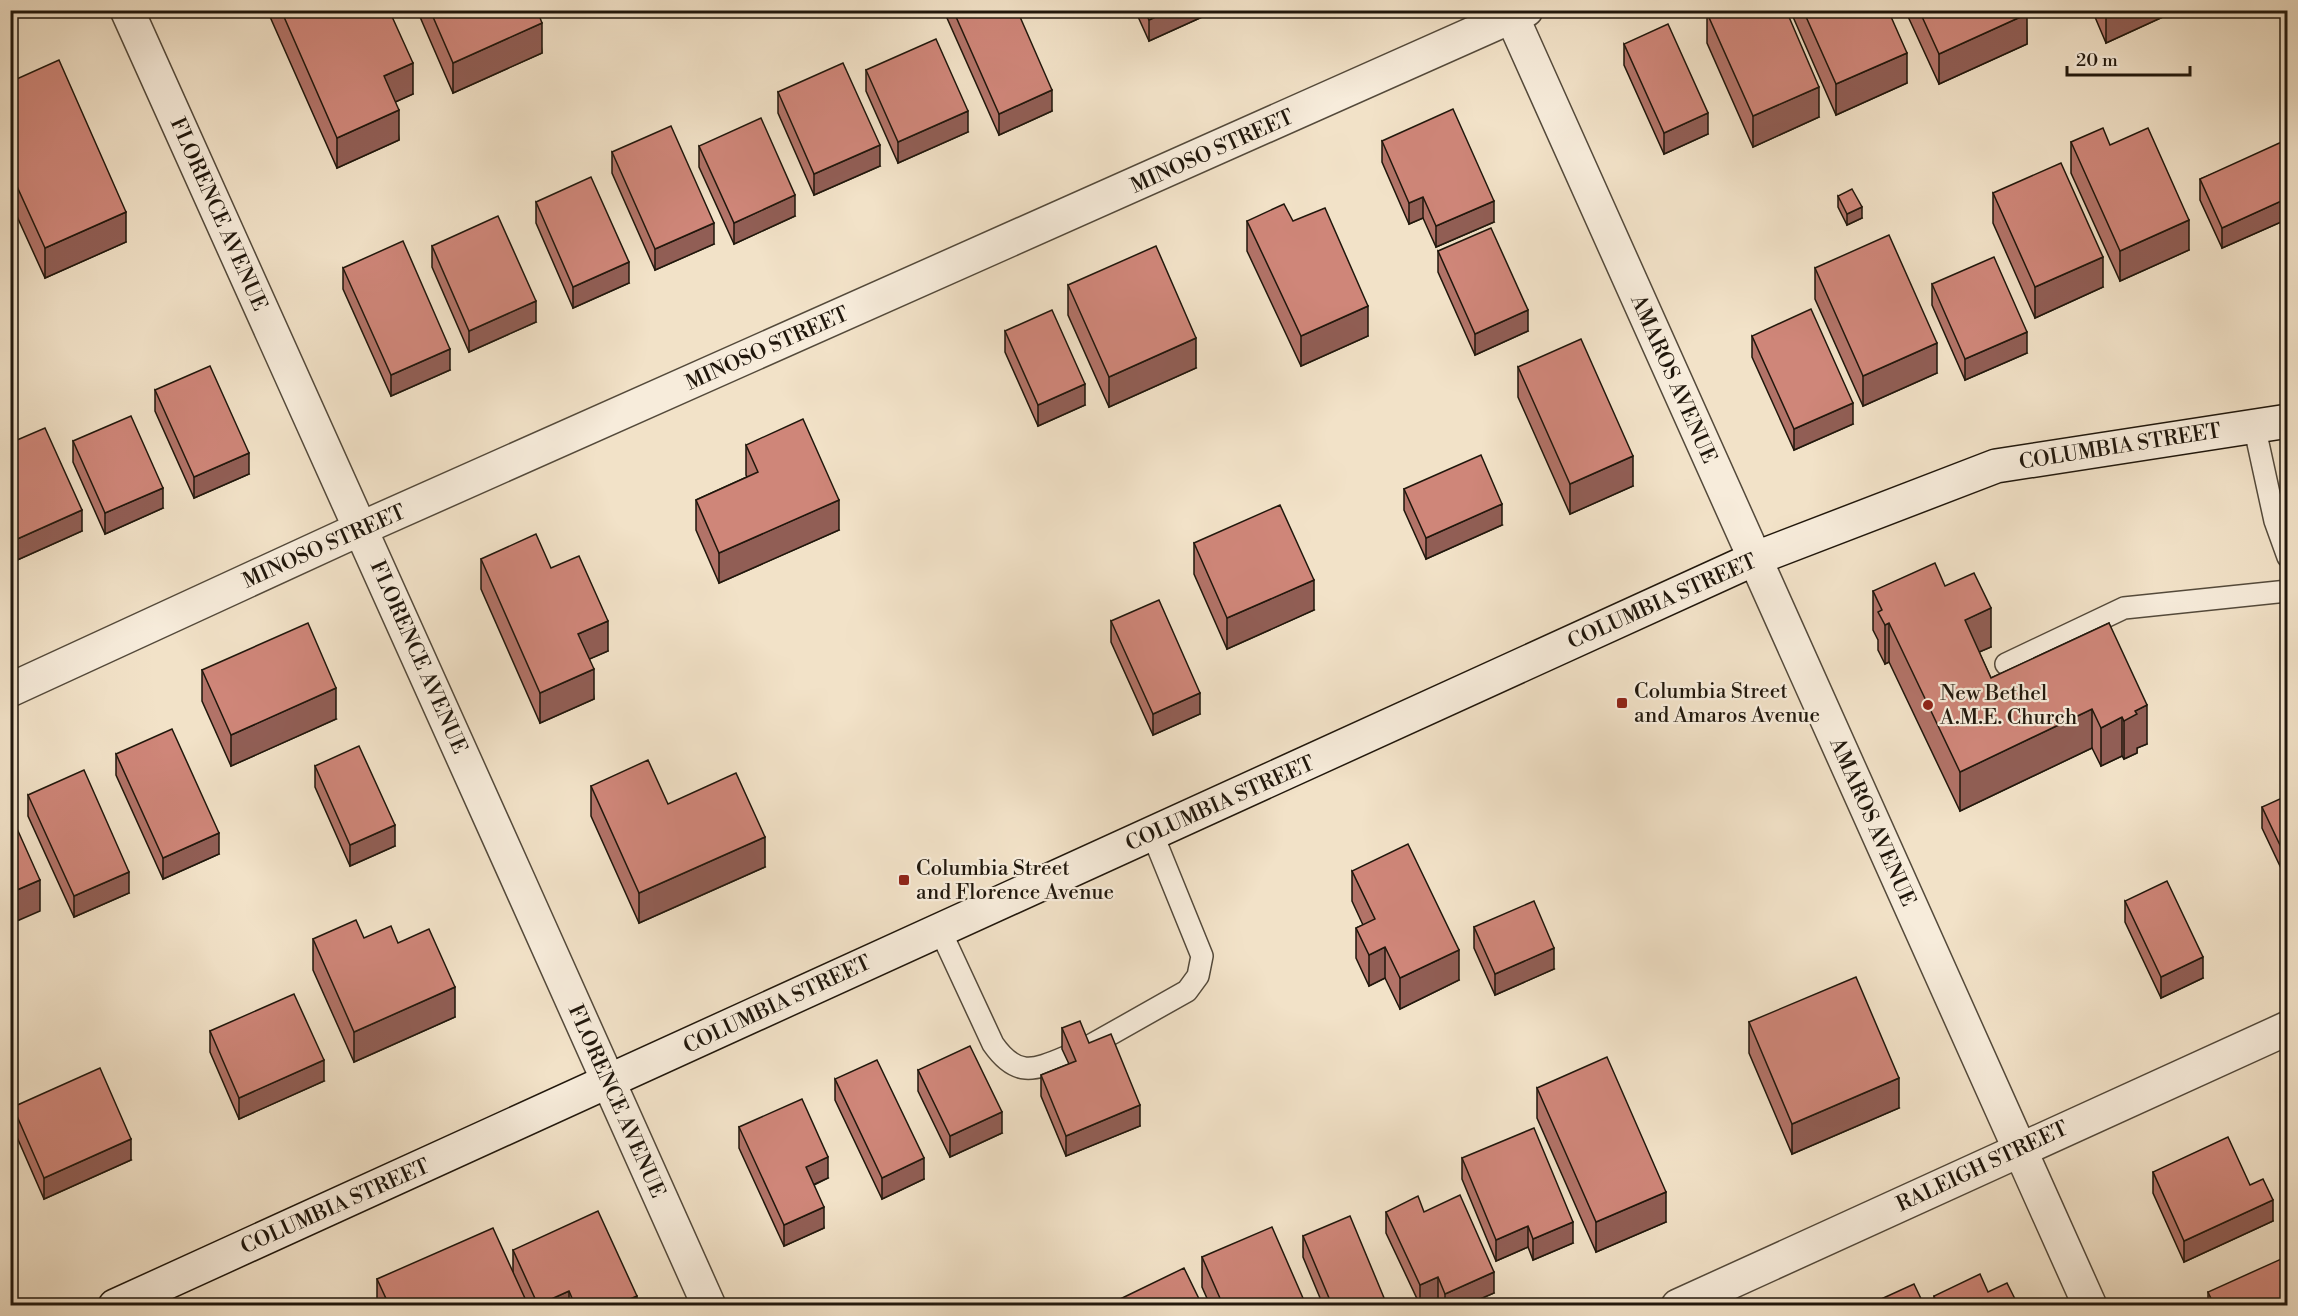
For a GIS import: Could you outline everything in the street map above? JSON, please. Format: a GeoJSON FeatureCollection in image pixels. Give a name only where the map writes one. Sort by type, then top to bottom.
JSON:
{"type":"FeatureCollection","features":[{"type":"Feature","properties":{"kind":"street","name":"FLORENCE AVENUE"},"geometry":{"type":"LineString","coordinates":[[127,10],[362,528],[607,1082],[709,1305]]}},
{"type":"Feature","properties":{"kind":"street","name":"MINOSO STREET"},"geometry":{"type":"LineString","coordinates":[[10,690],[362,528],[1516,13]]}},
{"type":"Feature","properties":{"kind":"street","name":"AMAROS AVENUE"},"geometry":{"type":"LineString","coordinates":[[1516,13],[1754,559],[2090,1305]]}},
{"type":"Feature","properties":{"kind":"street","name":"COLUMBIA STREET"},"geometry":{"type":"LineString","coordinates":[[115,1305],[1754,559],[1995,466],[2288,421]]}},
{"type":"Feature","properties":{"kind":"street","name":"RALEIGH STREET"},"geometry":{"type":"LineString","coordinates":[[1678,1305],[2288,1028]]}},
{"type":"Feature","properties":{"kind":"lane"},"geometry":{"type":"LineString","coordinates":[[2254,425],[2275,521],[2288,557]]}},
{"type":"Feature","properties":{"kind":"lane"},"geometry":{"type":"LineString","coordinates":[[2006,664],[2124,608],[2288,591]]}},
{"type":"Feature","properties":{"kind":"lane"},"geometry":{"type":"LineString","coordinates":[[940,930],[993,1044],[1010,1063],[1024,1068],[1038,1068],[1075,1053],[1187,991],[1198,976],[1202,956],[1152,833]]}},
{"type":"Feature","properties":{"kind":"building"},"geometry":{"type":"Polygon","coordinates":[[[281,10],[354,10],[355,15],[365,10],[389,10],[413,63],[384,76],[399,110],[337,138],[281,10]]]}},
{"type":"Feature","properties":{"kind":"building"},"geometry":{"type":"Polygon","coordinates":[[[430,10],[537,10],[542,23],[453,63],[430,10]]]}},
{"type":"Feature","properties":{"kind":"building"},"geometry":{"type":"Polygon","coordinates":[[[953,10],[1017,10],[1052,90],[999,114],[953,10]]]}},
{"type":"Feature","properties":{"kind":"building"},"geometry":{"type":"Polygon","coordinates":[[[1144,10],[1170,10],[1149,20],[1144,10]]]}},
{"type":"Feature","properties":{"kind":"building"},"geometry":{"type":"Polygon","coordinates":[[[1713,10],[1786,10],[1819,87],[1753,116],[1707,13],[1713,10]]]}},
{"type":"Feature","properties":{"kind":"building"},"geometry":{"type":"Polygon","coordinates":[[[1803,10],[1888,10],[1907,53],[1836,84],[1803,10]]]}},
{"type":"Feature","properties":{"kind":"building"},"geometry":{"type":"Polygon","coordinates":[[[1919,10],[2026,10],[2027,14],[1939,54],[1919,10]]]}},
{"type":"Feature","properties":{"kind":"building"},"geometry":{"type":"Polygon","coordinates":[[[1668,24],[1708,113],[1664,133],[1624,44],[1668,24]]]}},
{"type":"Feature","properties":{"kind":"building"},"geometry":{"type":"Polygon","coordinates":[[[936,39],[968,111],[898,142],[866,70],[936,39]]]}},
{"type":"Feature","properties":{"kind":"building"},"geometry":{"type":"Polygon","coordinates":[[[59,60],[126,212],[45,248],[10,171],[10,82],[59,60]]]}},
{"type":"Feature","properties":{"kind":"building"},"geometry":{"type":"Polygon","coordinates":[[[843,63],[880,145],[814,174],[778,92],[843,63]]]}},
{"type":"Feature","properties":{"kind":"building"},"geometry":{"type":"Polygon","coordinates":[[[1453,109],[1494,201],[1436,226],[1423,197],[1409,203],[1382,141],[1453,109]]]}},
{"type":"Feature","properties":{"kind":"building"},"geometry":{"type":"Polygon","coordinates":[[[761,118],[795,195],[734,223],[699,146],[761,118]]]}},
{"type":"Feature","properties":{"kind":"building"},"geometry":{"type":"Polygon","coordinates":[[[671,126],[714,223],[655,249],[612,152],[671,126]]]}},
{"type":"Feature","properties":{"kind":"building"},"geometry":{"type":"Polygon","coordinates":[[[2103,128],[2110,145],[2148,128],[2189,220],[2120,251],[2071,142],[2103,128]]]}},
{"type":"Feature","properties":{"kind":"building"},"geometry":{"type":"Polygon","coordinates":[[[2286,140],[2288,143],[2288,198],[2222,228],[2200,179],[2286,140]]]}},
{"type":"Feature","properties":{"kind":"building"},"geometry":{"type":"Polygon","coordinates":[[[2061,163],[2103,257],[2035,287],[1993,193],[2061,163]]]}},
{"type":"Feature","properties":{"kind":"building"},"geometry":{"type":"Polygon","coordinates":[[[591,177],[629,262],[573,287],[536,202],[591,177]]]}},
{"type":"Feature","properties":{"kind":"building"},"geometry":{"type":"Polygon","coordinates":[[[1852,189],[1862,207],[1847,214],[1838,196],[1852,189]]]}},
{"type":"Feature","properties":{"kind":"building"},"geometry":{"type":"Polygon","coordinates":[[[1284,204],[1293,221],[1325,208],[1368,306],[1301,336],[1247,221],[1284,204]]]}},
{"type":"Feature","properties":{"kind":"building"},"geometry":{"type":"Polygon","coordinates":[[[498,216],[536,301],[469,331],[432,246],[498,216]]]}},
{"type":"Feature","properties":{"kind":"building"},"geometry":{"type":"Polygon","coordinates":[[[1491,228],[1528,310],[1475,334],[1438,251],[1491,228]]]}},
{"type":"Feature","properties":{"kind":"building"},"geometry":{"type":"Polygon","coordinates":[[[1889,235],[1937,343],[1863,376],[1815,268],[1889,235]]]}},
{"type":"Feature","properties":{"kind":"building"},"geometry":{"type":"Polygon","coordinates":[[[403,241],[450,349],[391,375],[343,268],[403,241]]]}},
{"type":"Feature","properties":{"kind":"building"},"geometry":{"type":"Polygon","coordinates":[[[1156,246],[1196,338],[1109,377],[1068,285],[1156,246]]]}},
{"type":"Feature","properties":{"kind":"building"},"geometry":{"type":"Polygon","coordinates":[[[1994,257],[2027,332],[1965,359],[1932,284],[1994,257]]]}},
{"type":"Feature","properties":{"kind":"building"},"geometry":{"type":"Polygon","coordinates":[[[1811,309],[1853,403],[1794,429],[1752,336],[1811,309]]]}},
{"type":"Feature","properties":{"kind":"building"},"geometry":{"type":"Polygon","coordinates":[[[1052,310],[1085,384],[1038,405],[1005,331],[1052,310]]]}},
{"type":"Feature","properties":{"kind":"building"},"geometry":{"type":"Polygon","coordinates":[[[1581,339],[1633,456],[1570,484],[1518,367],[1581,339]]]}},
{"type":"Feature","properties":{"kind":"building"},"geometry":{"type":"Polygon","coordinates":[[[210,366],[249,453],[194,477],[155,390],[210,366]]]}},
{"type":"Feature","properties":{"kind":"building"},"geometry":{"type":"Polygon","coordinates":[[[131,416],[163,488],[105,513],[73,441],[131,416]]]}},
{"type":"Feature","properties":{"kind":"building"},"geometry":{"type":"Polygon","coordinates":[[[803,419],[839,500],[719,553],[696,500],[758,472],[746,445],[803,419]]]}},
{"type":"Feature","properties":{"kind":"building"},"geometry":{"type":"Polygon","coordinates":[[[45,428],[82,510],[15,540],[10,529],[10,443],[45,428]]]}},
{"type":"Feature","properties":{"kind":"building"},"geometry":{"type":"Polygon","coordinates":[[[1481,455],[1502,504],[1426,538],[1404,489],[1481,455]]]}},
{"type":"Feature","properties":{"kind":"building"},"geometry":{"type":"Polygon","coordinates":[[[1280,505],[1314,580],[1227,618],[1194,543],[1280,505]]]}},
{"type":"Feature","properties":{"kind":"building"},"geometry":{"type":"Polygon","coordinates":[[[536,534],[551,568],[579,556],[608,621],[578,634],[594,669],[540,693],[481,559],[536,534]]]}},
{"type":"Feature","properties":{"kind":"building"},"geometry":{"type":"Polygon","coordinates":[[[1935,563],[1945,586],[1974,573],[1991,608],[1965,620],[1991,678],[2109,623],[2147,705],[2135,711],[2137,714],[2124,721],[2122,717],[2101,728],[2092,709],[1960,772],[1889,623],[1885,625],[1878,612],[1882,610],[1873,591],[1935,563]]]}},
{"type":"Feature","properties":{"kind":"building"},"geometry":{"type":"Polygon","coordinates":[[[1159,600],[1200,693],[1153,714],[1111,621],[1159,600]]]}},
{"type":"Feature","properties":{"kind":"building"},"geometry":{"type":"Polygon","coordinates":[[[308,623],[336,688],[231,735],[202,670],[308,623]]]}},
{"type":"Feature","properties":{"kind":"building"},"geometry":{"type":"Polygon","coordinates":[[[172,729],[219,833],[163,858],[116,754],[172,729]]]}},
{"type":"Feature","properties":{"kind":"building"},"geometry":{"type":"Polygon","coordinates":[[[359,746],[395,825],[350,845],[315,766],[359,746]]]}},
{"type":"Feature","properties":{"kind":"building"},"geometry":{"type":"Polygon","coordinates":[[[648,760],[668,804],[736,773],[765,837],[639,893],[591,786],[648,760]]]}},
{"type":"Feature","properties":{"kind":"building"},"geometry":{"type":"Polygon","coordinates":[[[84,770],[129,872],[74,896],[28,795],[84,770]]]}},
{"type":"Feature","properties":{"kind":"building"},"geometry":{"type":"Polygon","coordinates":[[[2282,798],[2283,802],[2288,800],[2288,862],[2262,807],[2282,798]]]}},
{"type":"Feature","properties":{"kind":"building"},"geometry":{"type":"Polygon","coordinates":[[[10,813],[40,880],[10,893],[10,813]]]}},
{"type":"Feature","properties":{"kind":"building"},"geometry":{"type":"Polygon","coordinates":[[[1408,844],[1459,950],[1400,978],[1385,947],[1369,955],[1356,928],[1375,919],[1352,871],[1408,844]]]}},
{"type":"Feature","properties":{"kind":"building"},"geometry":{"type":"Polygon","coordinates":[[[2167,881],[2203,957],[2161,977],[2125,901],[2167,881]]]}},
{"type":"Feature","properties":{"kind":"building"},"geometry":{"type":"Polygon","coordinates":[[[1534,901],[1554,948],[1495,974],[1474,927],[1534,901]]]}},
{"type":"Feature","properties":{"kind":"building"},"geometry":{"type":"Polygon","coordinates":[[[356,920],[364,938],[391,926],[398,943],[429,929],[455,987],[354,1032],[313,939],[356,920]]]}},
{"type":"Feature","properties":{"kind":"building"},"geometry":{"type":"Polygon","coordinates":[[[1856,977],[1899,1078],[1792,1124],[1749,1022],[1856,977]]]}},
{"type":"Feature","properties":{"kind":"building"},"geometry":{"type":"Polygon","coordinates":[[[294,994],[324,1060],[239,1098],[210,1031],[294,994]]]}},
{"type":"Feature","properties":{"kind":"building"},"geometry":{"type":"Polygon","coordinates":[[[1080,1021],[1089,1043],[1111,1034],[1140,1105],[1066,1136],[1041,1075],[1076,1061],[1062,1028],[1080,1021]]]}},
{"type":"Feature","properties":{"kind":"building"},"geometry":{"type":"Polygon","coordinates":[[[970,1046],[1002,1112],[950,1136],[918,1070],[970,1046]]]}},
{"type":"Feature","properties":{"kind":"building"},"geometry":{"type":"Polygon","coordinates":[[[1607,1057],[1666,1192],[1596,1222],[1537,1088],[1607,1057]]]}},
{"type":"Feature","properties":{"kind":"building"},"geometry":{"type":"Polygon","coordinates":[[[877,1060],[924,1158],[882,1178],[835,1079],[877,1060]]]}},
{"type":"Feature","properties":{"kind":"building"},"geometry":{"type":"Polygon","coordinates":[[[100,1068],[131,1139],[44,1178],[13,1107],[100,1068]]]}},
{"type":"Feature","properties":{"kind":"building"},"geometry":{"type":"Polygon","coordinates":[[[802,1099],[828,1157],[806,1167],[824,1207],[784,1225],[739,1127],[802,1099]]]}},
{"type":"Feature","properties":{"kind":"building"},"geometry":{"type":"Polygon","coordinates":[[[1534,1128],[1573,1222],[1533,1239],[1528,1226],[1496,1240],[1462,1158],[1534,1128]]]}},
{"type":"Feature","properties":{"kind":"building"},"geometry":{"type":"Polygon","coordinates":[[[2228,1137],[2250,1185],[2263,1179],[2273,1200],[2184,1241],[2153,1172],[2228,1137]]]}},
{"type":"Feature","properties":{"kind":"building"},"geometry":{"type":"Polygon","coordinates":[[[1460,1195],[1494,1272],[1445,1294],[1438,1277],[1420,1285],[1386,1212],[1418,1196],[1424,1212],[1460,1195]]]}},
{"type":"Feature","properties":{"kind":"building"},"geometry":{"type":"Polygon","coordinates":[[[598,1211],[637,1296],[616,1305],[575,1305],[569,1291],[538,1305],[513,1250],[598,1211]]]}},
{"type":"Feature","properties":{"kind":"building"},"geometry":{"type":"Polygon","coordinates":[[[1350,1216],[1387,1305],[1332,1305],[1303,1236],[1350,1216]]]}},
{"type":"Feature","properties":{"kind":"building"},"geometry":{"type":"Polygon","coordinates":[[[1272,1227],[1306,1305],[1223,1305],[1202,1257],[1272,1227]]]}},
{"type":"Feature","properties":{"kind":"building"},"geometry":{"type":"Polygon","coordinates":[[[493,1228],[528,1305],[389,1305],[377,1279],[493,1228]]]}},
{"type":"Feature","properties":{"kind":"building"},"geometry":{"type":"Polygon","coordinates":[[[2288,1256],[2288,1305],[2214,1305],[2208,1292],[2288,1256]]]}},
{"type":"Feature","properties":{"kind":"building"},"geometry":{"type":"Polygon","coordinates":[[[1184,1268],[1202,1305],[1115,1305],[1114,1302],[1184,1268]]]}},
{"type":"Feature","properties":{"kind":"building"},"geometry":{"type":"Polygon","coordinates":[[[1980,1274],[1988,1292],[2007,1283],[2018,1305],[1938,1305],[1934,1296],[1980,1274]]]}},
{"type":"Feature","properties":{"kind":"building"},"geometry":{"type":"Polygon","coordinates":[[[1914,1284],[1924,1305],[1868,1305],[1914,1284]]]}},
{"type":"Feature","properties":{"kind":"place","name":"Columbia Street and Amaros Avenue"},"geometry":{"type":"Point","coordinates":[1622,703]}},
{"type":"Feature","properties":{"kind":"place","name":"New Bethel A.M.E. Church"},"geometry":{"type":"Point","coordinates":[1928,705]}},
{"type":"Feature","properties":{"kind":"place","name":"Columbia Street and Florence Avenue"},"geometry":{"type":"Point","coordinates":[904,880]}}]}
